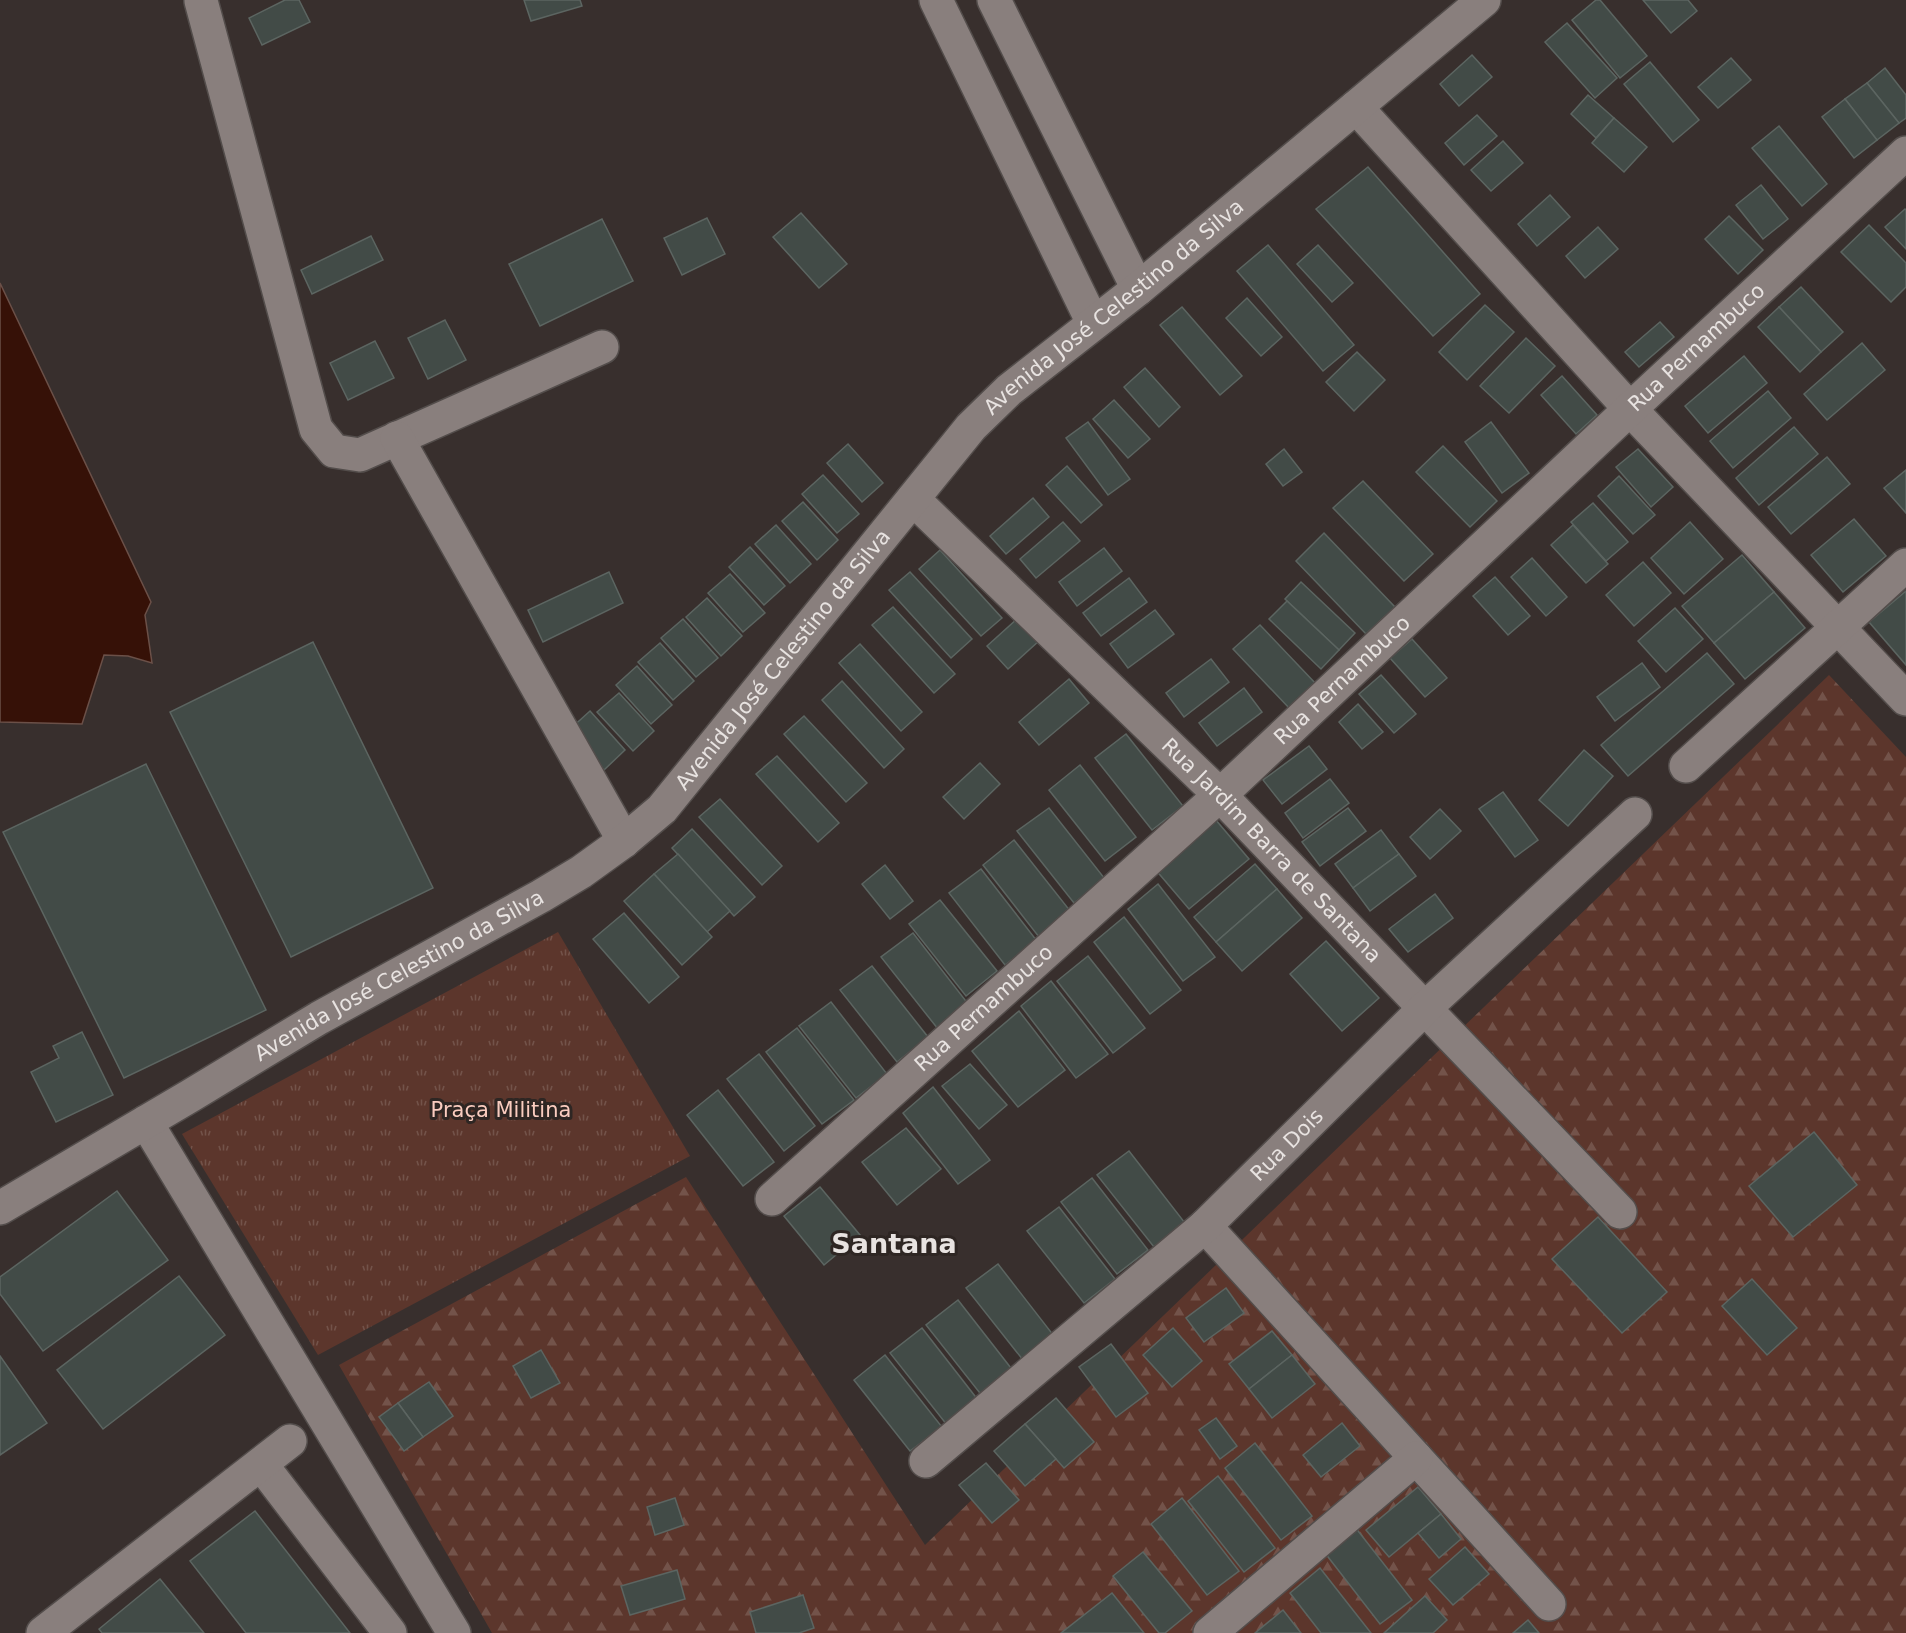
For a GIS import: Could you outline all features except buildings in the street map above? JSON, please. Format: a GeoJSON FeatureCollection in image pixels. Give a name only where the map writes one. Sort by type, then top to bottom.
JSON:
{"type":"FeatureCollection","features":[{"type":"Feature","properties":{"kind":"street"},"geometry":{"type":"LineString","coordinates":[[936,0],[1093,323]]}},
{"type":"Feature","properties":{"kind":"street"},"geometry":{"type":"LineString","coordinates":[[994,0],[1138,289]]}},
{"type":"Feature","properties":{"kind":"street","name":"Avenida José Celestino da Silva"},"geometry":{"type":"LineString","coordinates":[[0,1208],[319,1018],[541,896],[581,872],[624,841],[662,809],[971,427],[1009,390],[1138,289],[1484,0]]}},
{"type":"Feature","properties":{"kind":"street"},"geometry":{"type":"LineString","coordinates":[[201,1],[316,429],[334,451],[360,455],[602,347]]}},
{"type":"Feature","properties":{"kind":"street"},"geometry":{"type":"LineString","coordinates":[[1356,107],[1630,409],[1906,699]]}},
{"type":"Feature","properties":{"kind":"street","name":"Rua Pernambuco"},"geometry":{"type":"LineString","coordinates":[[771,1199],[1220,795],[1906,153]]}},
{"type":"Feature","properties":{"kind":"street"},"geometry":{"type":"LineString","coordinates":[[397,438],[624,841]]}},
{"type":"Feature","properties":{"kind":"street","name":"Rua Jardim Barra de Santana"},"geometry":{"type":"LineString","coordinates":[[913,499],[1220,795],[1620,1212]]}},
{"type":"Feature","properties":{"kind":"street"},"geometry":{"type":"LineString","coordinates":[[1686,766],[1906,565]]}},
{"type":"Feature","properties":{"kind":"street","name":"Rua Dois"},"geometry":{"type":"LineString","coordinates":[[926,1461],[1205,1226],[1425,1008],[1635,814]]}},
{"type":"Feature","properties":{"kind":"street"},"geometry":{"type":"LineString","coordinates":[[146,1122],[454,1633]]}},
{"type":"Feature","properties":{"kind":"street"},"geometry":{"type":"LineString","coordinates":[[1205,1226],[1549,1604]]}},
{"type":"Feature","properties":{"kind":"street"},"geometry":{"type":"LineString","coordinates":[[43,1633],[290,1441]]}},
{"type":"Feature","properties":{"kind":"street"},"geometry":{"type":"LineString","coordinates":[[1210,1633],[1416,1458]]}},
{"type":"Feature","properties":{"kind":"street"},"geometry":{"type":"LineString","coordinates":[[261,1464],[390,1633]]}},
{"type":"Feature","properties":{"kind":"green space"},"geometry":{"type":"Polygon","coordinates":[[[1829,675],[1906,757],[1906,1633],[492,1633],[339,1365],[686,1177],[925,1545],[1829,675]]]}},
{"type":"Feature","properties":{"kind":"green space","name":"Praça Militina"},"geometry":{"type":"Polygon","coordinates":[[[558,932],[690,1156],[318,1355],[182,1134],[558,932]]]}},
{"type":"Feature","properties":{"kind":"shaded area"},"geometry":{"type":"Polygon","coordinates":[[[0,283],[151,602],[145,615],[152,663],[128,656],[104,655],[82,724],[0,722],[0,283]]]}},
{"type":"Feature","properties":{"kind":"district","name":"Santana"},"geometry":{"type":"Point","coordinates":[894,1244]}}]}
